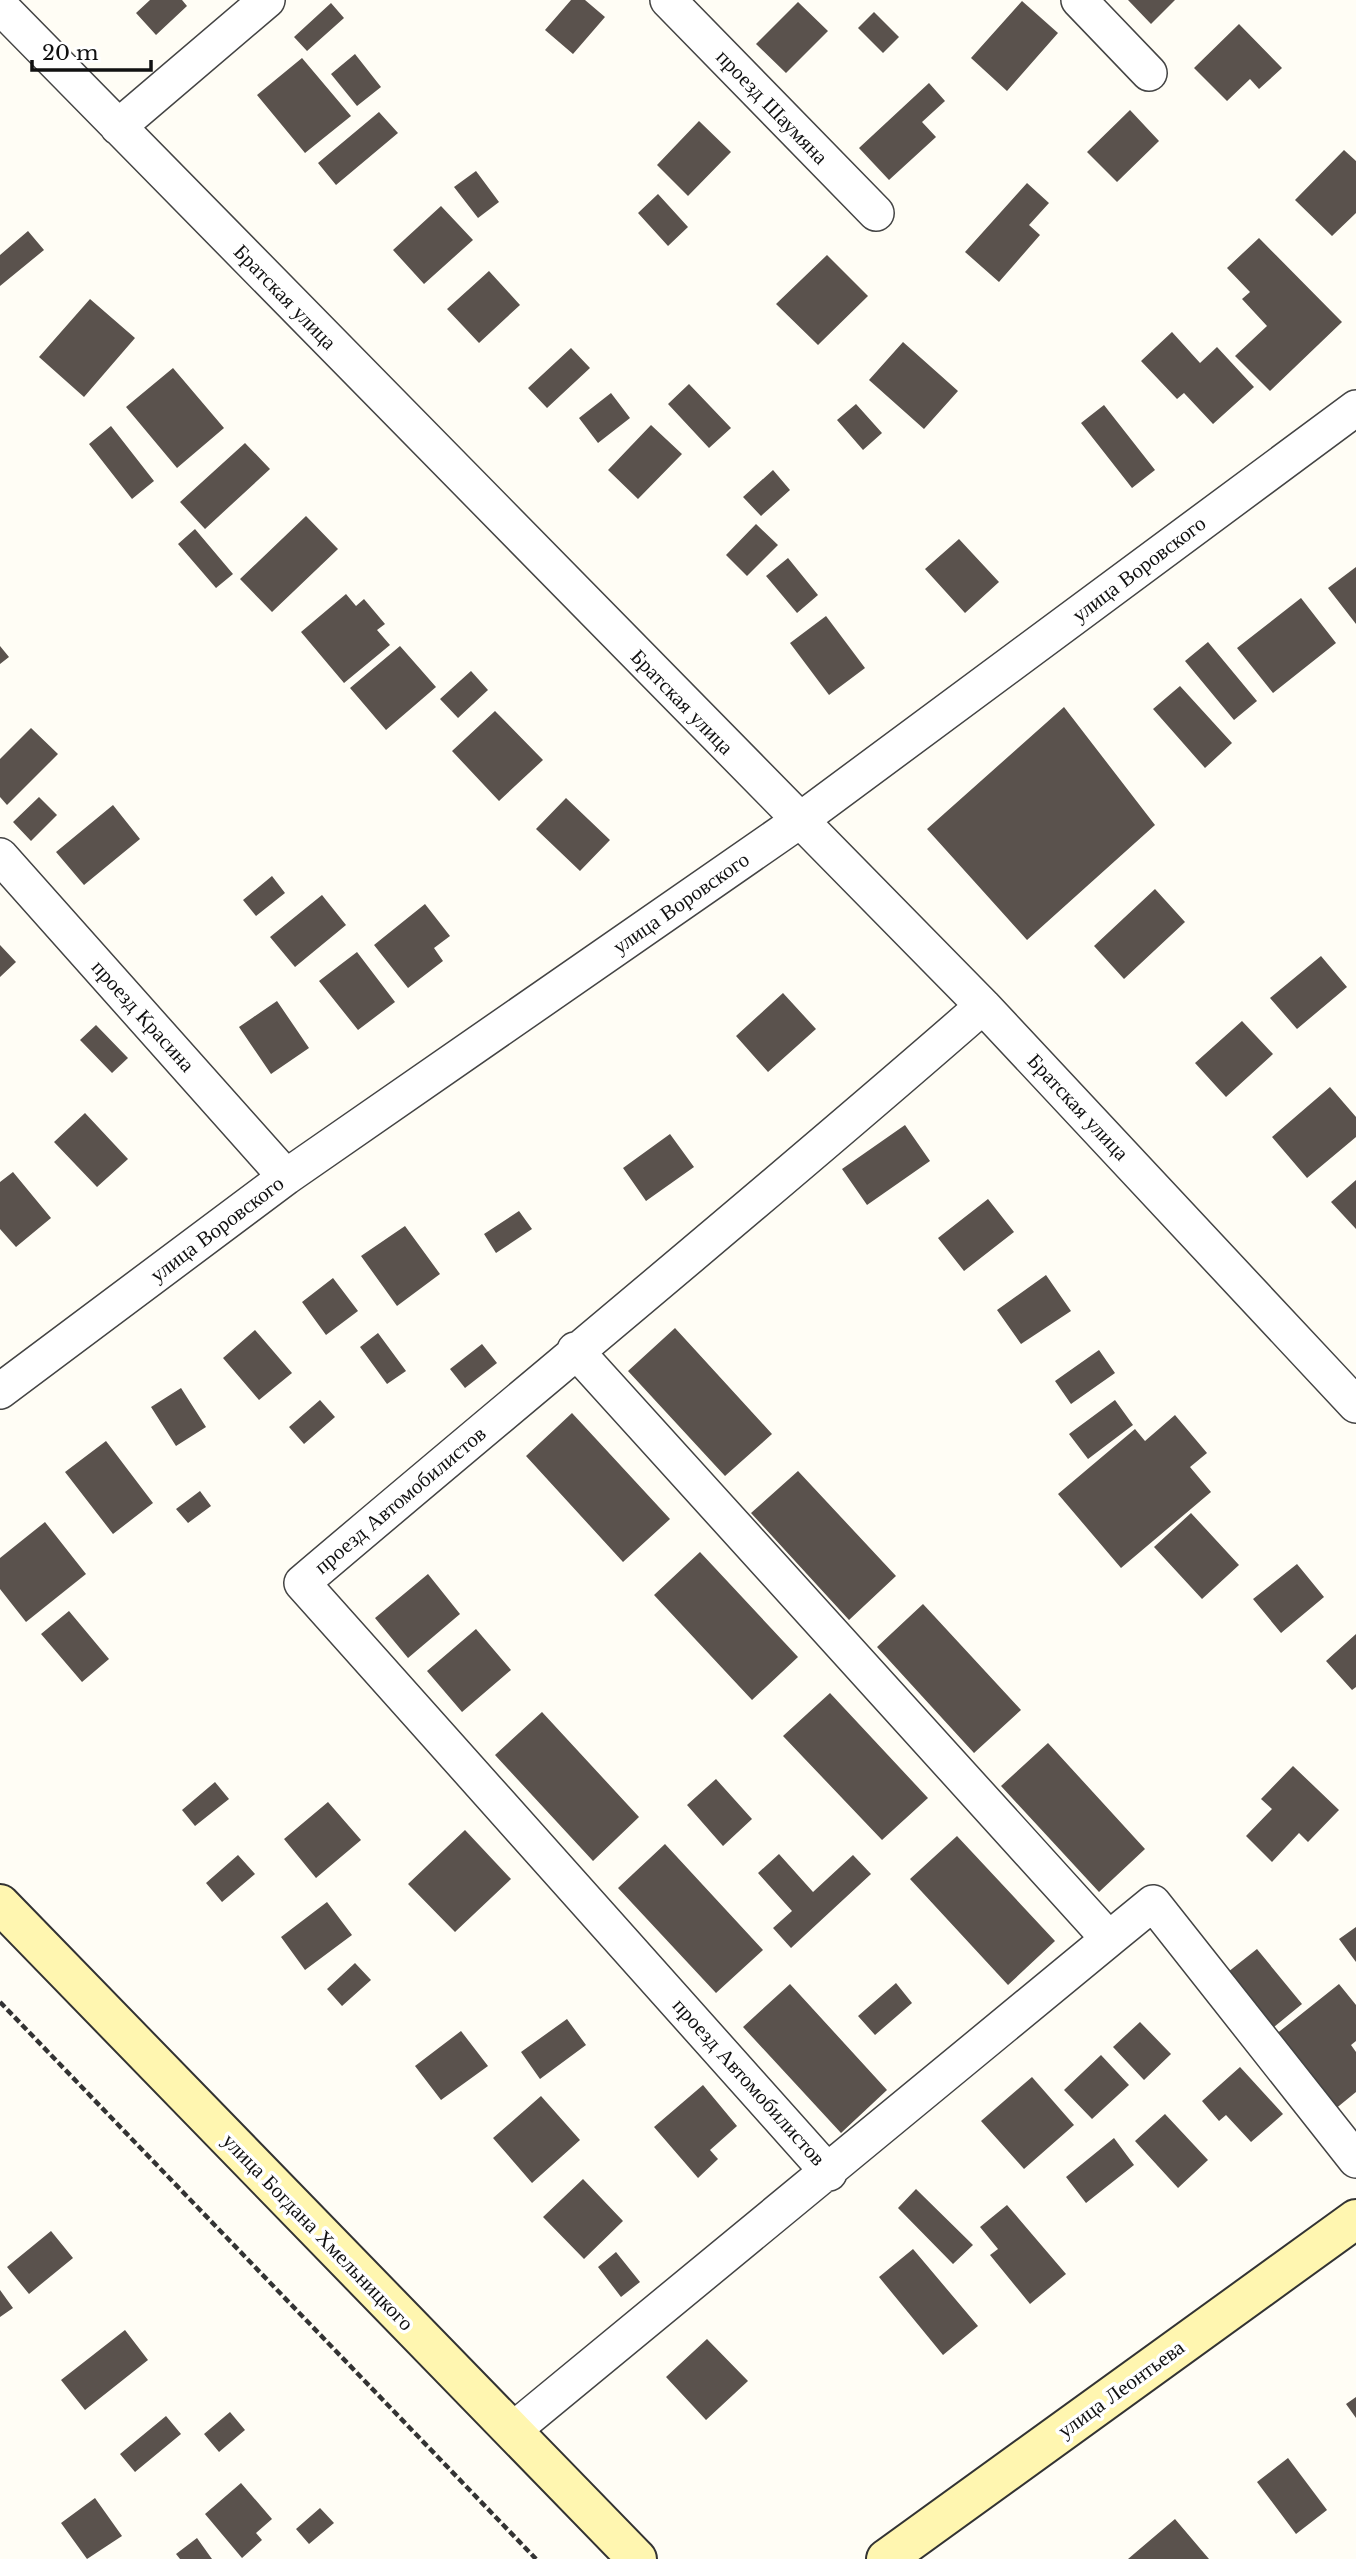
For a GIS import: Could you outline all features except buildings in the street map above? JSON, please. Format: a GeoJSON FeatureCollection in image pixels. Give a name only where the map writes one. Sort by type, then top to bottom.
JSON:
{"type":"FeatureCollection","features":[{"type":"Feature","properties":{"kind":"street"},"geometry":{"type":"LineString","coordinates":[[118,127],[267,0]]}},
{"type":"Feature","properties":{"kind":"street","name":"проезд Шаумяна"},"geometry":{"type":"LineString","coordinates":[[668,0],[876,214]]}},
{"type":"Feature","properties":{"kind":"street"},"geometry":{"type":"LineString","coordinates":[[1079,0],[1149,73]]}},
{"type":"Feature","properties":{"kind":"street","name":"Братская улица"},"geometry":{"type":"LineString","coordinates":[[0,6],[983,1006],[1356,1405]]}},
{"type":"Feature","properties":{"kind":"street","name":"улица Воровского"},"geometry":{"type":"LineString","coordinates":[[0,1391],[286,1177],[799,821],[1356,408]]}},
{"type":"Feature","properties":{"kind":"street","name":"проезд Красина"},"geometry":{"type":"LineString","coordinates":[[0,856],[286,1177]]}},
{"type":"Feature","properties":{"kind":"street"},"geometry":{"type":"LineString","coordinates":[[983,1006],[807,1160],[575,1350],[1109,1940]]}},
{"type":"Feature","properties":{"kind":"street","name":"проезд Автомобилистов"},"geometry":{"type":"LineString","coordinates":[[575,1350],[302,1583],[829,2173],[1153,1903],[1356,2160]]}},
{"type":"Feature","properties":{"kind":"street","name":"улица Богдана Хмельницкого"},"geometry":{"type":"LineString","coordinates":[[0,1904],[637,2559]]}},
{"type":"Feature","properties":{"kind":"street"},"geometry":{"type":"LineString","coordinates":[[512,2431],[829,2173]]}},
{"type":"Feature","properties":{"kind":"street","name":"улица Леонтьева"},"geometry":{"type":"LineString","coordinates":[[886,2559],[1356,2219]]}},
{"type":"Feature","properties":{"kind":"path"},"geometry":{"type":"LineString","coordinates":[[0,2002],[536,2559]]}}]}
